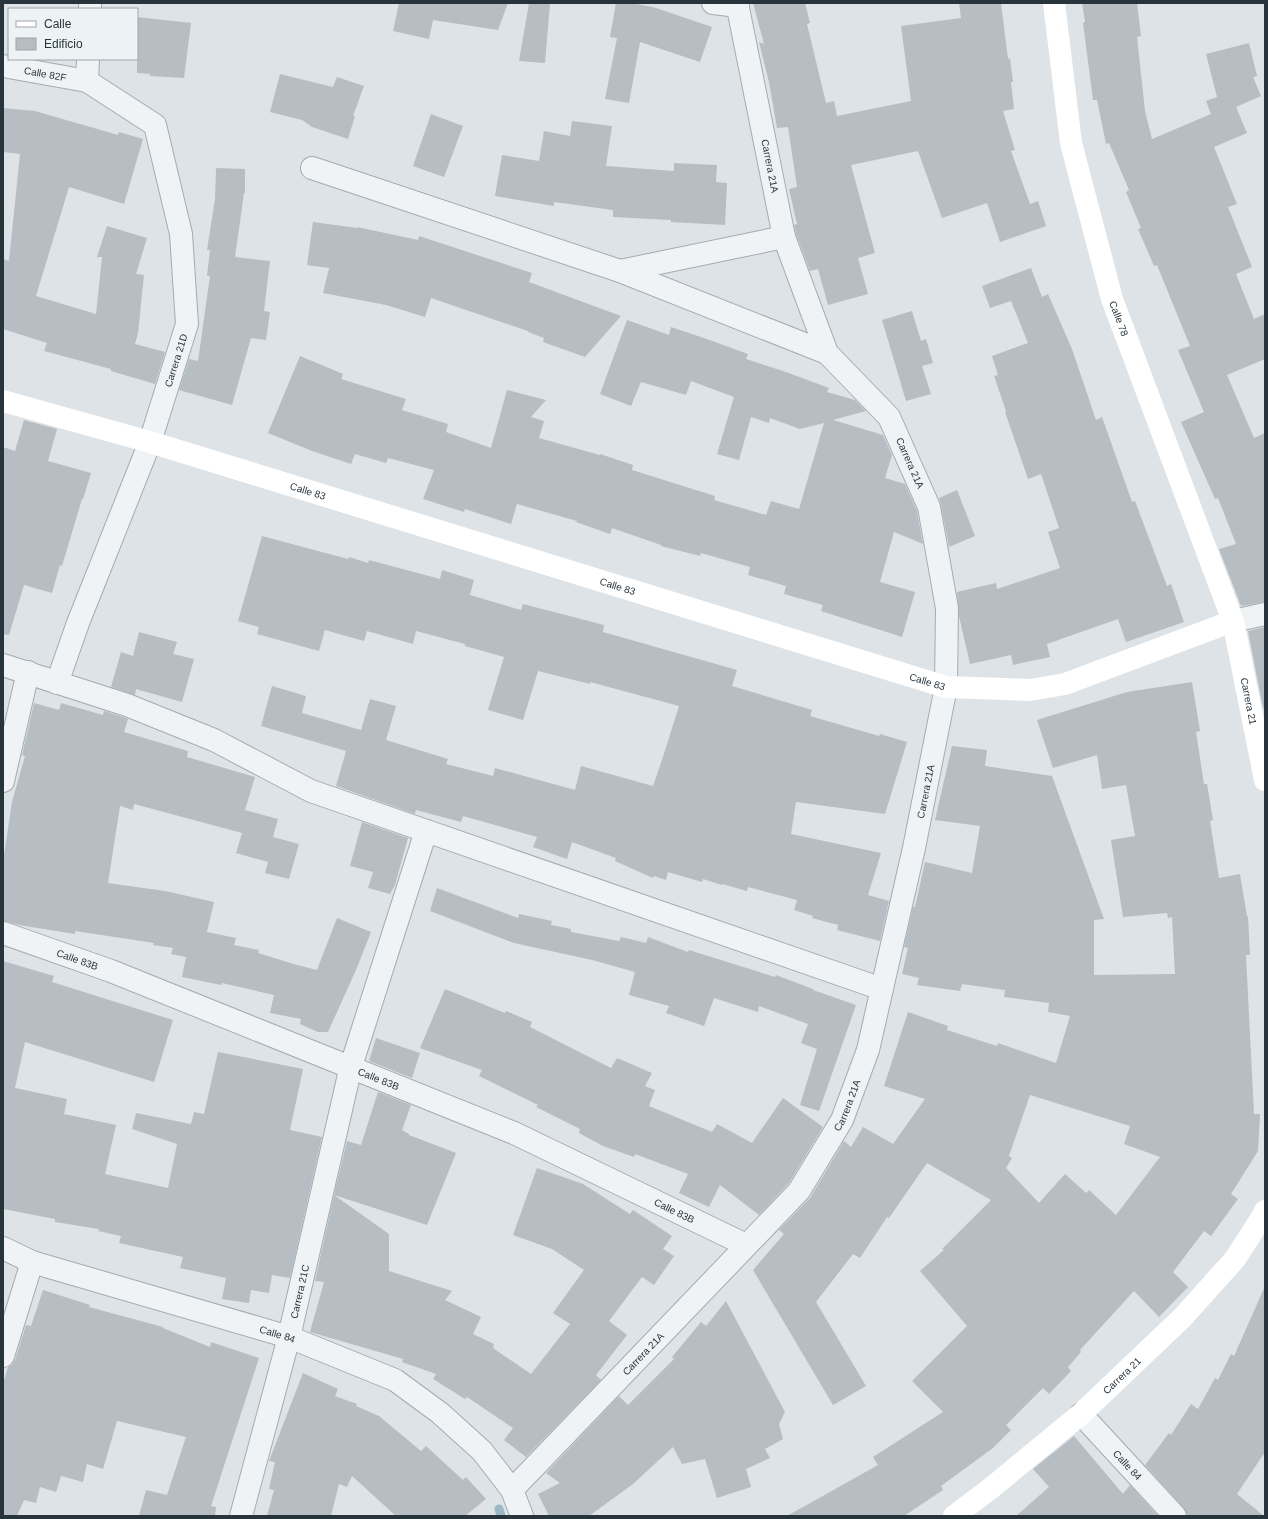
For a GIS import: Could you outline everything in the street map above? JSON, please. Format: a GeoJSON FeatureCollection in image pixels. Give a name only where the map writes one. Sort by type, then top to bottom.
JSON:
{"type":"FeatureCollection","features":[{"type":"Feature","properties":{"kind":"street"},"geometry":{"type":"LineString","coordinates":[[713,3],[738,5]]}},
{"type":"Feature","properties":{"kind":"street","name":"Calle 78"},"geometry":{"type":"LineString","coordinates":[[1054,3],[1071,143],[1112,299],[1233,621]]}},
{"type":"Feature","properties":{"kind":"street","name":"Carrera 21A"},"geometry":{"type":"LineString","coordinates":[[512,1490],[799,1191],[842,1120],[868,1050],[914,848],[946,687],[947,608],[929,507],[889,417],[827,353],[784,237],[738,5]]}},
{"type":"Feature","properties":{"kind":"street"},"geometry":{"type":"LineString","coordinates":[[87,81],[88,60]]}},
{"type":"Feature","properties":{"kind":"street","name":"Calle 82F"},"geometry":{"type":"LineString","coordinates":[[3,66],[87,81]]}},
{"type":"Feature","properties":{"kind":"street","name":"Carrera 21D"},"geometry":{"type":"LineString","coordinates":[[57,683],[78,623],[150,442],[187,324],[182,234],[155,125],[87,81]]}},
{"type":"Feature","properties":{"kind":"street"},"geometry":{"type":"LineString","coordinates":[[312,168],[620,271],[827,353]]}},
{"type":"Feature","properties":{"kind":"street"},"geometry":{"type":"LineString","coordinates":[[620,271],[784,237]]}},
{"type":"Feature","properties":{"kind":"street","name":"Calle 83"},"geometry":{"type":"LineString","coordinates":[[3,401],[150,442],[946,687],[1030,690],[1065,684],[1233,621]]}},
{"type":"Feature","properties":{"kind":"street"},"geometry":{"type":"LineString","coordinates":[[1233,621],[1265,614]]}},
{"type":"Feature","properties":{"kind":"street","name":"Carrera 21"},"geometry":{"type":"LineString","coordinates":[[1233,621],[1265,780]]}},
{"type":"Feature","properties":{"kind":"street"},"geometry":{"type":"LineString","coordinates":[[3,665],[127,705],[214,740],[311,791],[882,989]]}},
{"type":"Feature","properties":{"kind":"street"},"geometry":{"type":"LineString","coordinates":[[3,781],[28,672]]}},
{"type":"Feature","properties":{"kind":"street","name":"Carrera 21C"},"geometry":{"type":"LineString","coordinates":[[241,1516],[289,1336],[352,1066],[426,831]]}},
{"type":"Feature","properties":{"kind":"street","name":"Calle 83B"},"geometry":{"type":"LineString","coordinates":[[3,933],[111,971],[352,1066],[514,1133],[746,1245]]}},
{"type":"Feature","properties":{"kind":"street","name":"Carrera 21"},"geometry":{"type":"LineString","coordinates":[[954,1516],[990,1489],[1081,1414],[1183,1317],[1235,1259],[1265,1211]]}},
{"type":"Feature","properties":{"kind":"street","name":"Calle 84"},"geometry":{"type":"LineString","coordinates":[[3,1248],[32,1262],[289,1336],[395,1380],[440,1413],[482,1451],[512,1490],[522,1516]]}},
{"type":"Feature","properties":{"kind":"street"},"geometry":{"type":"LineString","coordinates":[[3,1356],[32,1262]]}},
{"type":"Feature","properties":{"kind":"street","name":"Calle 84"},"geometry":{"type":"LineString","coordinates":[[1081,1414],[1175,1516]]}},
{"type":"Feature","properties":{"kind":"building"},"geometry":{"type":"Polygon","coordinates":[[[399,3],[508,3],[498,30],[433,20],[429,39],[393,31],[399,3]]]}},
{"type":"Feature","properties":{"kind":"building"},"geometry":{"type":"Polygon","coordinates":[[[529,3],[550,3],[545,63],[519,61],[529,3]]]}},
{"type":"Feature","properties":{"kind":"building"},"geometry":{"type":"Polygon","coordinates":[[[616,3],[631,3],[653,7],[712,27],[700,62],[640,42],[629,103],[605,99],[617,38],[610,37],[616,3]]]}},
{"type":"Feature","properties":{"kind":"building"},"geometry":{"type":"Polygon","coordinates":[[[753,3],[805,3],[810,23],[807,24],[826,103],[834,101],[837,116],[911,101],[901,26],[961,18],[959,3],[1001,3],[1008,59],[1010,58],[1013,82],[1011,82],[1014,109],[1003,111],[1015,150],[1011,151],[1030,204],[1038,201],[1046,226],[1000,242],[987,203],[942,218],[918,151],[851,165],[875,253],[858,258],[868,294],[828,305],[818,269],[810,271],[796,234],[794,225],[797,224],[789,189],[797,187],[788,127],[777,128],[769,82],[759,42],[764,44],[753,3]]]}},
{"type":"Feature","properties":{"kind":"building"},"geometry":{"type":"Polygon","coordinates":[[[1082,3],[1137,3],[1141,36],[1137,37],[1145,111],[1152,139],[1211,114],[1206,101],[1217,97],[1206,54],[1249,43],[1257,76],[1253,77],[1261,96],[1236,107],[1247,133],[1214,147],[1237,204],[1228,207],[1252,267],[1236,274],[1254,319],[1265,314],[1265,359],[1227,375],[1254,438],[1265,433],[1265,602],[1241,606],[1219,549],[1236,544],[1218,498],[1215,499],[1181,422],[1204,412],[1178,350],[1190,346],[1157,265],[1154,266],[1138,229],[1141,228],[1126,192],[1129,190],[1109,143],[1106,144],[1097,100],[1093,100],[1083,23],[1085,22],[1082,3]]]}},
{"type":"Feature","properties":{"kind":"building"},"geometry":{"type":"Polygon","coordinates":[[[138,17],[191,23],[184,78],[150,76],[150,74],[137,73],[138,17]]]}},
{"type":"Feature","properties":{"kind":"building"},"geometry":{"type":"Polygon","coordinates":[[[280,74],[333,87],[337,77],[364,86],[353,116],[355,116],[348,139],[312,127],[302,120],[270,112],[280,74]]]}},
{"type":"Feature","properties":{"kind":"building"},"geometry":{"type":"Polygon","coordinates":[[[3,108],[35,111],[118,135],[119,132],[143,139],[124,204],[69,187],[36,296],[96,314],[102,257],[97,257],[107,226],[147,238],[136,274],[144,275],[138,333],[135,344],[165,352],[155,384],[111,371],[111,369],[44,351],[47,343],[3,329],[3,259],[9,261],[20,154],[3,152],[3,108]]]}},
{"type":"Feature","properties":{"kind":"building"},"geometry":{"type":"Polygon","coordinates":[[[431,114],[463,126],[444,177],[413,166],[431,114]]]}},
{"type":"Feature","properties":{"kind":"building"},"geometry":{"type":"Polygon","coordinates":[[[572,121],[612,126],[606,166],[674,171],[674,163],[717,165],[716,182],[727,183],[725,225],[613,217],[613,210],[554,202],[554,206],[495,196],[502,155],[539,161],[544,131],[570,136],[572,121]]]}},
{"type":"Feature","properties":{"kind":"building"},"geometry":{"type":"Polygon","coordinates":[[[216,168],[245,169],[245,193],[235,257],[270,261],[264,311],[270,312],[266,340],[251,338],[232,405],[179,390],[189,359],[198,361],[210,276],[207,276],[210,250],[207,250],[215,199],[216,168]]]}},
{"type":"Feature","properties":{"kind":"building"},"geometry":{"type":"Polygon","coordinates":[[[313,222],[357,227],[418,240],[419,236],[532,273],[529,282],[621,316],[585,357],[543,342],[544,338],[528,331],[431,298],[425,317],[386,305],[323,293],[329,268],[307,265],[313,222]]]}},
{"type":"Feature","properties":{"kind":"building"},"geometry":{"type":"Polygon","coordinates":[[[1031,268],[1042,297],[1048,294],[1072,349],[1096,420],[1102,417],[1132,502],[1135,501],[1167,586],[1171,584],[1184,622],[1126,642],[1118,619],[1047,644],[1050,657],[1013,665],[1011,655],[970,664],[959,616],[957,592],[996,583],[997,589],[1060,568],[1048,532],[1059,528],[1041,474],[1028,479],[994,376],[998,375],[992,356],[1028,343],[1011,301],[990,308],[982,286],[1031,268]]]}},
{"type":"Feature","properties":{"kind":"building"},"geometry":{"type":"Polygon","coordinates":[[[912,311],[921,341],[926,339],[933,363],[922,366],[931,394],[906,401],[882,320],[912,311]]]}},
{"type":"Feature","properties":{"kind":"building"},"geometry":{"type":"Polygon","coordinates":[[[627,320],[669,335],[671,327],[748,354],[746,359],[829,388],[827,392],[855,400],[866,411],[833,420],[883,435],[892,455],[885,478],[905,484],[917,511],[923,544],[894,532],[880,582],[915,592],[902,637],[821,611],[823,605],[784,594],[786,586],[748,575],[750,567],[701,553],[700,556],[661,546],[612,528],[610,534],[576,522],[577,521],[517,504],[511,524],[465,509],[464,512],[423,499],[434,470],[388,458],[386,463],[355,454],[351,464],[312,451],[268,433],[300,356],[343,374],[341,379],[406,399],[402,410],[448,424],[446,432],[491,448],[507,390],[546,400],[531,417],[544,421],[539,438],[600,454],[633,465],[632,470],[715,496],[714,500],[766,515],[771,501],[799,509],[824,423],[800,429],[770,418],[769,423],[751,417],[739,460],[717,454],[734,397],[691,381],[686,395],[641,382],[631,406],[600,394],[627,320]]]}},
{"type":"Feature","properties":{"kind":"building"},"geometry":{"type":"Polygon","coordinates":[[[24,420],[57,429],[48,461],[91,473],[52,593],[24,585],[9,635],[3,634],[3,447],[15,451],[24,420]]]}},
{"type":"Feature","properties":{"kind":"building"},"geometry":{"type":"Polygon","coordinates":[[[957,490],[975,536],[949,547],[939,498],[957,490]]]}},
{"type":"Feature","properties":{"kind":"building"},"geometry":{"type":"Polygon","coordinates":[[[262,536],[348,559],[349,557],[368,563],[369,560],[440,579],[442,570],[474,580],[470,595],[521,610],[523,604],[604,625],[603,632],[737,670],[732,686],[812,710],[810,716],[879,736],[880,734],[907,742],[885,814],[796,802],[791,834],[881,853],[868,895],[889,901],[880,941],[837,930],[838,925],[812,918],[813,916],[794,910],[797,900],[748,887],[747,891],[703,879],[702,882],[668,872],[666,880],[654,876],[653,878],[615,861],[616,858],[572,842],[567,859],[533,847],[537,837],[463,816],[461,822],[416,810],[415,814],[336,786],[346,751],[261,726],[272,686],[306,696],[302,713],[361,730],[370,699],[396,706],[386,740],[448,759],[446,764],[493,776],[495,768],[575,790],[581,766],[653,786],[679,706],[590,682],[590,684],[538,671],[523,720],[488,710],[504,657],[465,646],[465,644],[416,631],[413,644],[367,631],[364,641],[325,630],[319,651],[257,634],[259,627],[238,621],[262,536]]]}},
{"type":"Feature","properties":{"kind":"building"},"geometry":{"type":"Polygon","coordinates":[[[1265,627],[1265,708],[1263,708],[1248,631],[1265,627]]]}},
{"type":"Feature","properties":{"kind":"building"},"geometry":{"type":"Polygon","coordinates":[[[139,632],[177,642],[173,654],[194,659],[182,702],[136,689],[135,695],[111,687],[121,652],[133,656],[139,632]]]}},
{"type":"Feature","properties":{"kind":"building"},"geometry":{"type":"Polygon","coordinates":[[[1192,682],[1200,731],[1196,732],[1204,784],[1207,784],[1213,820],[1210,821],[1219,878],[1240,874],[1248,916],[1250,955],[1246,955],[1254,1114],[1260,1114],[1258,1151],[1231,1194],[1238,1199],[1211,1236],[1204,1231],[1173,1272],[1188,1287],[1159,1317],[1134,1291],[1080,1350],[1081,1352],[1068,1367],[1071,1371],[1049,1394],[1043,1388],[1006,1425],[1011,1430],[993,1448],[941,1486],[943,1490],[904,1516],[787,1516],[878,1465],[873,1457],[943,1412],[912,1381],[967,1326],[920,1271],[944,1250],[942,1249],[991,1200],[927,1163],[889,1218],[887,1217],[860,1258],[853,1254],[816,1302],[866,1386],[833,1405],[753,1270],[784,1234],[779,1230],[810,1198],[844,1141],[851,1147],[863,1127],[893,1144],[925,1099],[884,1086],[908,1012],[948,1026],[947,1030],[997,1046],[998,1043],[1056,1063],[1070,1016],[1048,1012],[1049,1003],[1004,997],[1005,990],[962,984],[960,991],[917,985],[919,978],[902,974],[908,948],[904,947],[925,862],[972,873],[980,826],[935,820],[952,746],[987,750],[985,766],[1052,776],[1104,919],[1094,920],[1094,975],[1175,974],[1172,917],[1168,918],[1167,913],[1123,917],[1111,840],[1135,836],[1126,785],[1102,789],[1097,755],[1053,768],[1037,720],[1127,692],[1192,682]],[[1030,1095],[1009,1156],[1012,1158],[1006,1168],[1039,1203],[1065,1174],[1086,1193],[1089,1190],[1116,1215],[1160,1157],[1124,1144],[1130,1126],[1030,1095]]]}},
{"type":"Feature","properties":{"kind":"building"},"geometry":{"type":"Polygon","coordinates":[[[34,703],[59,710],[61,703],[103,715],[104,711],[123,717],[128,719],[124,732],[188,751],[187,757],[255,777],[245,810],[278,819],[273,837],[299,844],[289,879],[265,873],[268,862],[236,853],[242,833],[134,804],[133,810],[120,806],[108,883],[165,891],[214,902],[207,932],[236,938],[234,945],[259,950],[258,953],[317,970],[337,918],[371,932],[356,970],[328,1032],[318,1032],[300,1024],[301,1019],[270,1013],[274,995],[222,983],[221,985],[182,977],[186,957],[171,954],[173,948],[153,945],[154,943],[75,931],[75,934],[3,921],[3,862],[12,802],[25,756],[22,755],[34,703]]]}},
{"type":"Feature","properties":{"kind":"building"},"geometry":{"type":"Polygon","coordinates":[[[362,822],[408,838],[395,885],[390,894],[368,888],[373,872],[350,866],[362,822]]]}},
{"type":"Feature","properties":{"kind":"building"},"geometry":{"type":"Polygon","coordinates":[[[437,888],[518,918],[519,914],[552,921],[551,925],[571,929],[571,932],[619,941],[621,937],[646,943],[648,937],[688,952],[689,950],[775,977],[776,975],[856,1005],[819,1111],[800,1105],[817,1049],[801,1043],[808,1024],[759,1006],[758,1012],[714,998],[704,1026],[666,1013],[669,1006],[629,995],[635,972],[592,960],[514,943],[430,911],[437,888]]]}},
{"type":"Feature","properties":{"kind":"building"},"geometry":{"type":"Polygon","coordinates":[[[3,961],[54,976],[52,982],[173,1020],[154,1082],[25,1042],[15,1088],[67,1099],[64,1114],[116,1125],[105,1174],[168,1188],[177,1144],[132,1129],[136,1113],[191,1124],[194,1112],[204,1114],[218,1052],[303,1069],[290,1130],[322,1137],[290,1278],[272,1275],[269,1293],[251,1290],[249,1303],[222,1299],[226,1278],[180,1268],[183,1257],[119,1243],[121,1236],[98,1231],[99,1229],[55,1222],[55,1219],[3,1209],[3,961]]]}},
{"type":"Feature","properties":{"kind":"building"},"geometry":{"type":"Polygon","coordinates":[[[445,989],[532,1022],[530,1027],[611,1068],[617,1058],[652,1073],[645,1086],[655,1090],[649,1106],[712,1132],[717,1124],[752,1143],[783,1098],[823,1127],[789,1183],[759,1215],[720,1185],[709,1207],[679,1193],[688,1174],[635,1154],[634,1157],[603,1146],[579,1133],[580,1129],[536,1107],[538,1105],[479,1076],[482,1070],[420,1048],[445,989]]]}},
{"type":"Feature","properties":{"kind":"building"},"geometry":{"type":"Polygon","coordinates":[[[376,1038],[420,1053],[412,1078],[369,1061],[376,1038]]]}},
{"type":"Feature","properties":{"kind":"building"},"geometry":{"type":"Polygon","coordinates":[[[378,1092],[411,1105],[402,1130],[409,1135],[456,1153],[427,1225],[334,1195],[347,1141],[361,1145],[378,1092]]]}},
{"type":"Feature","properties":{"kind":"building"},"geometry":{"type":"Polygon","coordinates":[[[537,1168],[583,1184],[630,1214],[633,1210],[672,1236],[663,1249],[674,1256],[654,1285],[642,1277],[609,1321],[627,1335],[596,1375],[601,1380],[526,1457],[504,1440],[513,1428],[467,1397],[465,1399],[433,1379],[436,1374],[402,1362],[403,1359],[310,1332],[324,1282],[315,1281],[334,1195],[389,1234],[389,1271],[452,1291],[445,1300],[481,1317],[473,1334],[494,1344],[493,1348],[531,1374],[570,1324],[553,1313],[584,1270],[552,1249],[513,1235],[537,1168]]]}},
{"type":"Feature","properties":{"kind":"building"},"geometry":{"type":"Polygon","coordinates":[[[1265,1286],[1265,1452],[1237,1494],[1264,1516],[1187,1516],[1184,1508],[1145,1465],[1169,1433],[1171,1435],[1191,1404],[1198,1409],[1215,1378],[1218,1380],[1231,1354],[1234,1356],[1265,1286]]]}},
{"type":"Feature","properties":{"kind":"building"},"geometry":{"type":"Polygon","coordinates":[[[43,1290],[90,1305],[89,1307],[163,1327],[210,1347],[211,1342],[259,1358],[211,1506],[216,1507],[215,1516],[139,1516],[146,1490],[167,1495],[186,1437],[117,1421],[103,1469],[87,1464],[83,1482],[61,1476],[56,1492],[40,1487],[36,1503],[24,1500],[17,1516],[3,1516],[3,1384],[8,1367],[12,1365],[15,1360],[26,1325],[31,1326],[43,1290]]]}},
{"type":"Feature","properties":{"kind":"building"},"geometry":{"type":"Polygon","coordinates":[[[726,1301],[785,1412],[779,1424],[783,1439],[765,1449],[770,1458],[746,1469],[751,1487],[717,1498],[705,1459],[682,1464],[673,1447],[633,1484],[589,1516],[549,1516],[538,1494],[560,1483],[546,1473],[619,1396],[628,1405],[674,1359],[672,1357],[701,1322],[706,1326],[726,1301]]]}},
{"type":"Feature","properties":{"kind":"building"},"geometry":{"type":"Polygon","coordinates":[[[303,1373],[338,1389],[335,1396],[357,1404],[356,1406],[379,1416],[421,1451],[426,1446],[463,1480],[466,1477],[486,1499],[465,1516],[396,1516],[352,1476],[347,1487],[339,1484],[331,1516],[267,1516],[274,1490],[269,1489],[275,1462],[269,1461],[303,1373]]]}},
{"type":"Feature","properties":{"kind":"building"},"geometry":{"type":"Polygon","coordinates":[[[1074,1436],[1123,1494],[1130,1485],[1158,1516],[1016,1516],[1049,1487],[1033,1469],[1074,1436]]]}},
{"type":"Feature","properties":{"kind":"waterway"},"geometry":{"type":"LineString","coordinates":[[499,1509],[501,1516]]}}]}
